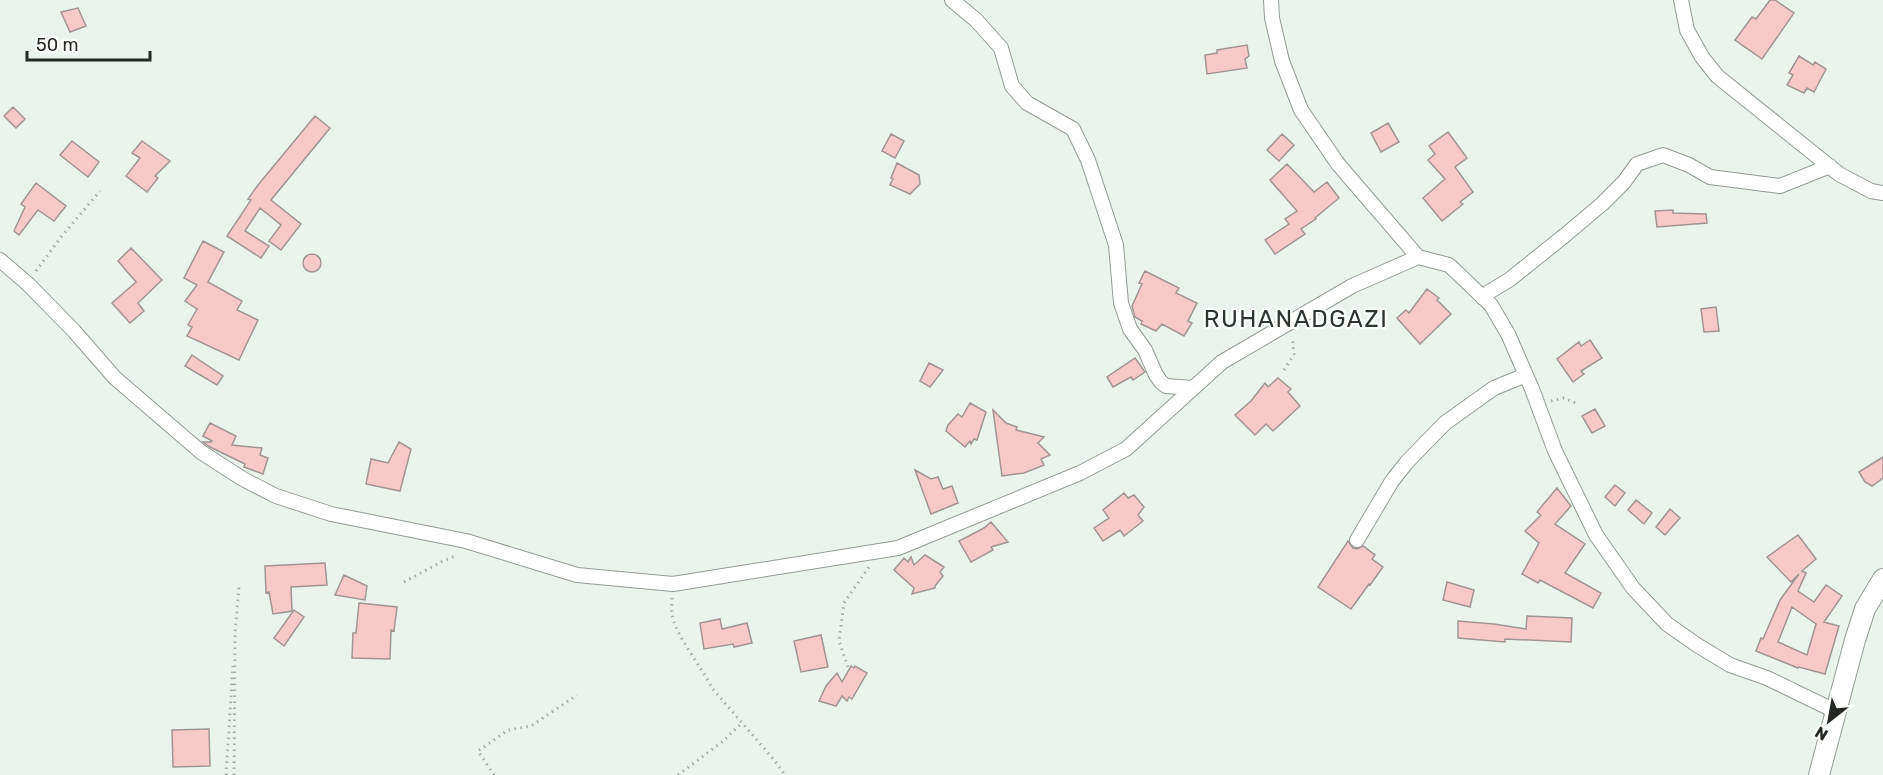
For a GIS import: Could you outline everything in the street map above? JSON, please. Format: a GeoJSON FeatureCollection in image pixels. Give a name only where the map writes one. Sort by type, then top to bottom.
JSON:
{"type":"FeatureCollection","features":[{"type":"Feature","properties":{"kind":"street"},"geometry":{"type":"LineString","coordinates":[[952,0],[976,20],[1001,48],[1012,86],[1028,103],[1073,129],[1088,160],[1116,245],[1121,303],[1130,329],[1145,350],[1161,382],[1166,386],[1193,388]]}},
{"type":"Feature","properties":{"kind":"street"},"geometry":{"type":"LineString","coordinates":[[1271,0],[1272,18],[1282,61],[1301,110],[1338,164],[1418,257],[1449,265],[1491,305],[1509,334],[1555,451],[1596,535],[1633,588],[1667,624],[1697,645],[1730,665],[1767,678],[1835,711]]}},
{"type":"Feature","properties":{"kind":"street"},"geometry":{"type":"LineString","coordinates":[[1681,0],[1687,30],[1702,57],[1717,76],[1839,174],[1871,191],[1883,193]]}},
{"type":"Feature","properties":{"kind":"street"},"geometry":{"type":"LineString","coordinates":[[1483,298],[1489,291],[1509,280],[1602,204],[1624,182],[1637,164],[1663,155],[1689,165],[1710,177],[1780,186],[1830,166]]}},
{"type":"Feature","properties":{"kind":"street"},"geometry":{"type":"LineString","coordinates":[[0,260],[28,284],[74,331],[115,378],[201,452],[243,479],[276,496],[331,514],[466,541],[577,575],[673,584],[898,548],[1053,486],[1126,449],[1222,362],[1352,286],[1418,257]]}},
{"type":"Feature","properties":{"kind":"street"},"geometry":{"type":"LineString","coordinates":[[1357,540],[1392,481],[1444,423],[1494,388],[1526,375]]}},
{"type":"Feature","properties":{"kind":"street"},"geometry":{"type":"LineString","coordinates":[[1819,775],[1855,639],[1865,609],[1883,579]]}},
{"type":"Feature","properties":{"kind":"path"},"geometry":{"type":"LineString","coordinates":[[28,284],[61,237],[100,191]]}},
{"type":"Feature","properties":{"kind":"path"},"geometry":{"type":"LineString","coordinates":[[1284,370],[1294,354],[1291,327],[1299,317]]}},
{"type":"Feature","properties":{"kind":"path"},"geometry":{"type":"LineString","coordinates":[[1538,405],[1564,398],[1578,404]]}},
{"type":"Feature","properties":{"kind":"path"},"geometry":{"type":"LineString","coordinates":[[404,582],[441,562],[481,545]]}},
{"type":"Feature","properties":{"kind":"path"},"geometry":{"type":"LineString","coordinates":[[848,667],[839,641],[844,603],[880,551]]}},
{"type":"Feature","properties":{"kind":"path"},"geometry":{"type":"LineString","coordinates":[[673,584],[672,615],[686,646],[712,688],[776,761],[785,775]]}},
{"type":"Feature","properties":{"kind":"path"},"geometry":{"type":"LineString","coordinates":[[226,775],[239,587]]}},
{"type":"Feature","properties":{"kind":"path"},"geometry":{"type":"LineString","coordinates":[[234,775],[235,634]]}},
{"type":"Feature","properties":{"kind":"path"},"geometry":{"type":"LineString","coordinates":[[494,775],[478,751],[508,730],[531,726],[577,695]]}},
{"type":"Feature","properties":{"kind":"path"},"geometry":{"type":"LineString","coordinates":[[678,775],[722,742],[742,723]]}},
{"type":"Feature","properties":{"kind":"building"},"geometry":{"type":"Polygon","coordinates":[[[1770,0],[1775,0],[1794,13],[1762,59],[1735,40],[1752,17],[1756,19],[1770,0]]]}},
{"type":"Feature","properties":{"kind":"building"},"geometry":{"type":"Polygon","coordinates":[[[78,8],[86,26],[70,32],[61,12],[78,8]]]}},
{"type":"Feature","properties":{"kind":"building"},"geometry":{"type":"Polygon","coordinates":[[[1247,45],[1249,56],[1245,59],[1247,68],[1207,74],[1205,55],[1217,53],[1217,50],[1247,45]]]}},
{"type":"Feature","properties":{"kind":"building"},"geometry":{"type":"Polygon","coordinates":[[[1799,56],[1813,65],[1815,62],[1826,69],[1814,92],[1807,88],[1804,93],[1787,85],[1793,75],[1789,73],[1799,56]]]}},
{"type":"Feature","properties":{"kind":"building"},"geometry":{"type":"Polygon","coordinates":[[[13,107],[25,119],[16,128],[4,116],[13,107]]]}},
{"type":"Feature","properties":{"kind":"building"},"geometry":{"type":"Polygon","coordinates":[[[315,116],[330,128],[271,200],[301,224],[281,250],[269,241],[281,225],[260,208],[245,231],[269,246],[261,258],[227,236],[251,200],[248,199],[258,185],[315,116]]]}},
{"type":"Feature","properties":{"kind":"building"},"geometry":{"type":"Polygon","coordinates":[[[1388,123],[1399,142],[1381,152],[1371,133],[1388,123]]]}},
{"type":"Feature","properties":{"kind":"building"},"geometry":{"type":"Polygon","coordinates":[[[1448,132],[1467,158],[1455,167],[1473,192],[1460,202],[1463,204],[1442,221],[1423,198],[1445,179],[1428,160],[1435,154],[1429,146],[1448,132]]]}},
{"type":"Feature","properties":{"kind":"building"},"geometry":{"type":"Polygon","coordinates":[[[891,134],[904,141],[895,158],[882,151],[891,134]]]}},
{"type":"Feature","properties":{"kind":"building"},"geometry":{"type":"Polygon","coordinates":[[[1282,134],[1294,145],[1279,161],[1267,150],[1282,134]]]}},
{"type":"Feature","properties":{"kind":"building"},"geometry":{"type":"Polygon","coordinates":[[[72,141],[99,162],[88,177],[60,155],[72,141]]]}},
{"type":"Feature","properties":{"kind":"building"},"geometry":{"type":"Polygon","coordinates":[[[142,141],[170,161],[155,176],[158,178],[147,192],[126,176],[140,158],[132,153],[142,141]]]}},
{"type":"Feature","properties":{"kind":"building"},"geometry":{"type":"Polygon","coordinates":[[[897,163],[919,175],[920,184],[910,194],[890,185],[897,163]]]}},
{"type":"Feature","properties":{"kind":"building"},"geometry":{"type":"Polygon","coordinates":[[[1287,164],[1314,192],[1327,182],[1339,198],[1301,229],[1305,234],[1275,254],[1265,240],[1289,224],[1285,219],[1297,211],[1270,180],[1287,164]]]}},
{"type":"Feature","properties":{"kind":"building"},"geometry":{"type":"Polygon","coordinates":[[[36,183],[66,206],[54,221],[38,210],[19,235],[14,231],[25,207],[21,204],[36,183]]]}},
{"type":"Feature","properties":{"kind":"building"},"geometry":{"type":"Polygon","coordinates":[[[1673,210],[1673,213],[1706,214],[1707,223],[1657,227],[1655,211],[1673,210]]]}},
{"type":"Feature","properties":{"kind":"building"},"geometry":{"type":"Polygon","coordinates":[[[203,241],[224,252],[208,282],[242,301],[237,310],[258,320],[239,360],[187,336],[192,327],[188,325],[197,309],[185,301],[197,285],[184,278],[203,241]]]}},
{"type":"Feature","properties":{"kind":"building"},"geometry":{"type":"Polygon","coordinates":[[[131,248],[162,280],[138,303],[144,311],[130,323],[112,303],[136,282],[118,261],[131,248]]]}},
{"type":"Feature","properties":{"kind":"building"},"geometry":{"type":"Polygon","coordinates":[[[312,254],[318,257],[321,263],[318,269],[312,272],[306,269],[303,263],[306,257],[312,254]]]}},
{"type":"Feature","properties":{"kind":"building"},"geometry":{"type":"Polygon","coordinates":[[[1145,271],[1179,288],[1176,293],[1197,303],[1188,321],[1192,323],[1184,336],[1162,324],[1156,331],[1141,324],[1142,321],[1135,317],[1132,306],[1145,271]]]}},
{"type":"Feature","properties":{"kind":"building"},"geometry":{"type":"Polygon","coordinates":[[[1427,289],[1439,298],[1437,300],[1451,314],[1420,344],[1397,318],[1406,310],[1409,313],[1427,289]]]}},
{"type":"Feature","properties":{"kind":"building"},"geometry":{"type":"Polygon","coordinates":[[[1716,307],[1719,331],[1704,332],[1701,309],[1716,307]]]}},
{"type":"Feature","properties":{"kind":"building"},"geometry":{"type":"Polygon","coordinates":[[[1590,340],[1602,358],[1581,371],[1584,374],[1573,382],[1557,359],[1579,342],[1581,346],[1590,340]]]}},
{"type":"Feature","properties":{"kind":"building"},"geometry":{"type":"Polygon","coordinates":[[[192,355],[223,376],[217,385],[185,366],[192,355]]]}},
{"type":"Feature","properties":{"kind":"building"},"geometry":{"type":"Polygon","coordinates":[[[1135,358],[1145,372],[1133,380],[1131,377],[1113,387],[1107,377],[1135,358]]]}},
{"type":"Feature","properties":{"kind":"building"},"geometry":{"type":"Polygon","coordinates":[[[929,363],[943,370],[930,387],[920,381],[929,363]]]}},
{"type":"Feature","properties":{"kind":"building"},"geometry":{"type":"Polygon","coordinates":[[[1278,378],[1291,389],[1288,392],[1300,406],[1273,431],[1266,424],[1255,435],[1235,415],[1251,401],[1265,383],[1268,387],[1278,378]]]}},
{"type":"Feature","properties":{"kind":"building"},"geometry":{"type":"Polygon","coordinates":[[[970,403],[986,412],[977,440],[974,439],[971,444],[970,441],[965,447],[946,431],[948,425],[958,414],[962,417],[970,403]]]}},
{"type":"Feature","properties":{"kind":"building"},"geometry":{"type":"Polygon","coordinates":[[[1595,409],[1605,426],[1592,433],[1582,416],[1595,409]]]}},
{"type":"Feature","properties":{"kind":"building"},"geometry":{"type":"Polygon","coordinates":[[[993,410],[1006,423],[1017,427],[1016,430],[1044,437],[1038,443],[1050,455],[1041,459],[1044,465],[1024,473],[1002,476],[993,410]]]}},
{"type":"Feature","properties":{"kind":"building"},"geometry":{"type":"Polygon","coordinates":[[[210,423],[236,436],[232,445],[262,448],[260,455],[268,458],[263,474],[244,467],[245,464],[203,442],[212,441],[203,436],[210,423]]]}},
{"type":"Feature","properties":{"kind":"building"},"geometry":{"type":"Polygon","coordinates":[[[399,442],[411,449],[400,491],[366,484],[371,459],[388,463],[399,442]]]}},
{"type":"Feature","properties":{"kind":"building"},"geometry":{"type":"Polygon","coordinates":[[[1883,457],[1883,478],[1872,486],[1865,482],[1859,472],[1883,457]]]}},
{"type":"Feature","properties":{"kind":"building"},"geometry":{"type":"Polygon","coordinates":[[[915,470],[931,479],[938,477],[943,489],[952,486],[958,503],[931,514],[915,470]]]}},
{"type":"Feature","properties":{"kind":"building"},"geometry":{"type":"Polygon","coordinates":[[[1615,485],[1625,493],[1615,506],[1605,497],[1615,485]]]}},
{"type":"Feature","properties":{"kind":"building"},"geometry":{"type":"Polygon","coordinates":[[[1557,488],[1571,506],[1555,524],[1585,544],[1565,573],[1601,593],[1593,608],[1540,580],[1538,583],[1522,574],[1539,543],[1525,531],[1541,515],[1537,512],[1557,488]]]}},
{"type":"Feature","properties":{"kind":"building"},"geometry":{"type":"Polygon","coordinates":[[[1124,493],[1128,498],[1134,495],[1144,507],[1138,515],[1143,521],[1124,536],[1120,530],[1103,541],[1094,528],[1109,518],[1103,510],[1124,493]]]}},
{"type":"Feature","properties":{"kind":"building"},"geometry":{"type":"Polygon","coordinates":[[[1636,500],[1652,513],[1644,524],[1628,510],[1636,500]]]}},
{"type":"Feature","properties":{"kind":"building"},"geometry":{"type":"Polygon","coordinates":[[[1670,509],[1680,518],[1665,535],[1656,527],[1670,509]]]}},
{"type":"Feature","properties":{"kind":"building"},"geometry":{"type":"Polygon","coordinates":[[[991,522],[1008,542],[991,547],[993,550],[971,562],[959,541],[991,522]]]}},
{"type":"Feature","properties":{"kind":"building"},"geometry":{"type":"Polygon","coordinates":[[[1798,535],[1816,559],[1802,571],[1806,573],[1798,591],[1814,602],[1826,585],[1842,596],[1824,622],[1839,626],[1825,674],[1798,668],[1756,651],[1780,600],[1799,574],[1791,582],[1767,557],[1798,535]],[[1792,607],[1778,642],[1807,655],[1816,624],[1792,607]]]}},
{"type":"Feature","properties":{"kind":"building"},"geometry":{"type":"Polygon","coordinates":[[[1348,541],[1353,548],[1363,546],[1375,555],[1372,559],[1383,567],[1351,609],[1318,587],[1348,541]]]}},
{"type":"Feature","properties":{"kind":"building"},"geometry":{"type":"Polygon","coordinates":[[[925,555],[944,567],[940,572],[943,576],[935,588],[912,594],[914,588],[894,570],[904,558],[908,562],[911,557],[914,565],[925,555]]]}},
{"type":"Feature","properties":{"kind":"building"},"geometry":{"type":"Polygon","coordinates":[[[325,563],[327,585],[291,587],[292,611],[273,614],[269,592],[266,593],[265,566],[325,563]]]}},
{"type":"Feature","properties":{"kind":"building"},"geometry":{"type":"Polygon","coordinates":[[[344,575],[367,586],[365,600],[335,595],[344,575]]]}},
{"type":"Feature","properties":{"kind":"building"},"geometry":{"type":"Polygon","coordinates":[[[1447,582],[1474,590],[1470,607],[1443,600],[1447,582]]]}},
{"type":"Feature","properties":{"kind":"building"},"geometry":{"type":"Polygon","coordinates":[[[359,603],[397,607],[394,631],[391,630],[390,659],[352,658],[353,633],[356,633],[359,603]]]}},
{"type":"Feature","properties":{"kind":"building"},"geometry":{"type":"Polygon","coordinates":[[[294,610],[304,617],[284,646],[274,638],[294,610]]]}},
{"type":"Feature","properties":{"kind":"building"},"geometry":{"type":"Polygon","coordinates":[[[1527,616],[1572,618],[1571,642],[1505,639],[1505,642],[1458,638],[1458,621],[1526,629],[1527,616]]]}},
{"type":"Feature","properties":{"kind":"building"},"geometry":{"type":"Polygon","coordinates":[[[720,619],[722,629],[747,623],[752,643],[704,649],[700,623],[720,619]]]}},
{"type":"Feature","properties":{"kind":"building"},"geometry":{"type":"Polygon","coordinates":[[[821,635],[828,667],[801,672],[794,641],[821,635]]]}},
{"type":"Feature","properties":{"kind":"building"},"geometry":{"type":"Polygon","coordinates":[[[851,666],[867,673],[852,699],[849,697],[847,701],[842,696],[836,706],[819,701],[826,686],[837,673],[842,682],[851,666]]]}},
{"type":"Feature","properties":{"kind":"building"},"geometry":{"type":"Polygon","coordinates":[[[209,729],[210,766],[173,767],[172,730],[209,729]]]}},
{"type":"Feature","properties":{"kind":"district","name":"RUHANADGAZI"},"geometry":{"type":"Point","coordinates":[1296,319]}}]}
